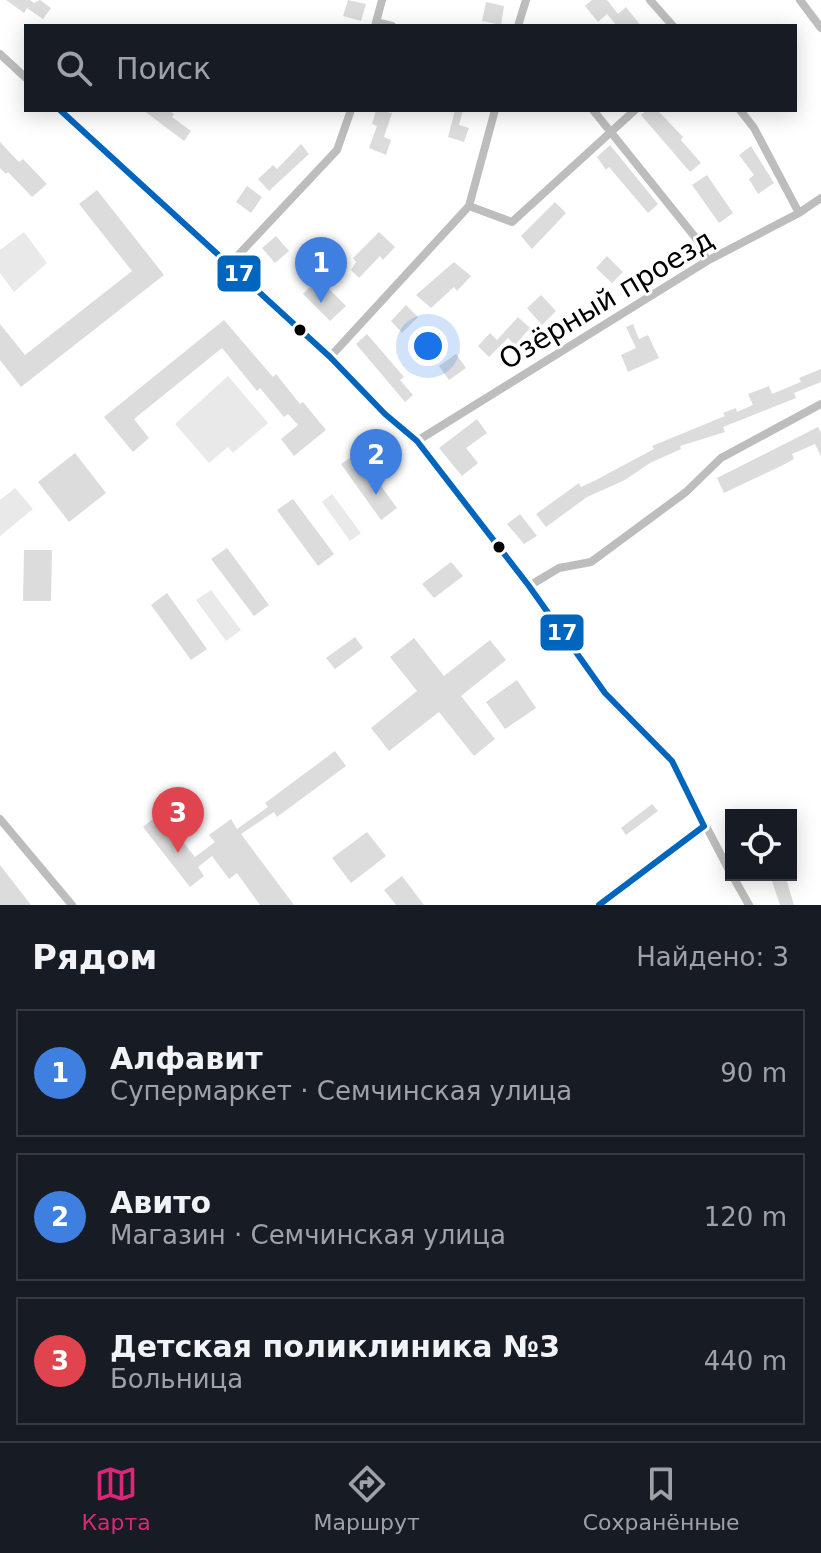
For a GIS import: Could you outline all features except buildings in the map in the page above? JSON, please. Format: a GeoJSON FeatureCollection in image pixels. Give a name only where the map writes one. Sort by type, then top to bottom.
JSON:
{"type":"FeatureCollection","features":[{"type":"Feature","properties":{"kind":"street"},"geometry":{"type":"LineString","coordinates":[[375,24],[382,0]]}},
{"type":"Feature","properties":{"kind":"street"},"geometry":{"type":"LineString","coordinates":[[519,24],[526,0]]}},
{"type":"Feature","properties":{"kind":"street"},"geometry":{"type":"LineString","coordinates":[[650,0],[671,24]]}},
{"type":"Feature","properties":{"kind":"street"},"geometry":{"type":"LineString","coordinates":[[800,0],[821,28]]}},
{"type":"Feature","properties":{"kind":"street"},"geometry":{"type":"LineString","coordinates":[[0,54],[24,76]]}},
{"type":"Feature","properties":{"kind":"street"},"geometry":{"type":"LineString","coordinates":[[62,112],[330,357],[385,414],[417,441],[529,586],[605,693],[672,761],[725,863]]}},
{"type":"Feature","properties":{"kind":"street"},"geometry":{"type":"LineString","coordinates":[[228,266],[337,150],[350,112]]}},
{"type":"Feature","properties":{"kind":"street"},"geometry":{"type":"LineString","coordinates":[[330,357],[469,206],[494,112]]}},
{"type":"Feature","properties":{"kind":"street"},"geometry":{"type":"LineString","coordinates":[[595,112],[699,242],[707,261]]}},
{"type":"Feature","properties":{"kind":"street"},"geometry":{"type":"LineString","coordinates":[[469,206],[512,222],[633,112]]}},
{"type":"Feature","properties":{"kind":"street"},"geometry":{"type":"LineString","coordinates":[[742,112],[754,128],[799,213]]}},
{"type":"Feature","properties":{"kind":"street","name":"Озёрный проезд"},"geometry":{"type":"LineString","coordinates":[[417,441],[707,261],[799,213],[821,198]]}},
{"type":"Feature","properties":{"kind":"street"},"geometry":{"type":"LineString","coordinates":[[529,586],[559,568],[591,562],[686,492],[721,458],[821,404]]}},
{"type":"Feature","properties":{"kind":"street"},"geometry":{"type":"LineString","coordinates":[[0,819],[72,905]]}},
{"type":"Feature","properties":{"kind":"street"},"geometry":{"type":"LineString","coordinates":[[599,905],[704,826]]}},
{"type":"Feature","properties":{"kind":"street"},"geometry":{"type":"LineString","coordinates":[[735,881],[749,905]]}},
{"type":"Feature","properties":{"kind":"shaded area"},"geometry":{"type":"Polygon","coordinates":[[[24,232],[47,263],[14,292],[0,273],[0,250],[24,232]]]}},
{"type":"Feature","properties":{"kind":"shaded area"},"geometry":{"type":"Polygon","coordinates":[[[228,376],[268,423],[233,453],[228,447],[209,463],[175,424],[228,376]]]}},
{"type":"Feature","properties":{"kind":"shaded area"},"geometry":{"type":"Polygon","coordinates":[[[15,488],[33,509],[0,536],[0,500],[15,488]]]}},
{"type":"Feature","properties":{"kind":"shaded area"},"geometry":{"type":"Polygon","coordinates":[[[332,494],[361,533],[350,541],[322,502],[332,494]]]}},
{"type":"Feature","properties":{"kind":"shaded area"},"geometry":{"type":"Polygon","coordinates":[[[211,590],[241,630],[226,641],[196,600],[211,590]]]}},
{"type":"Feature","properties":{"kind":"transit line","name":"17"},"geometry":{"type":"LineString","coordinates":[[62,112],[330,357],[385,414],[417,441],[529,586],[605,693],[672,761],[704,826]]}},
{"type":"Feature","properties":{"kind":"transit line","name":"17"},"geometry":{"type":"LineString","coordinates":[[599,905],[704,826]]}},
{"type":"Feature","properties":{"kind":"place","name":"Алфавит"},"geometry":{"type":"Point","coordinates":[321,303]}},
{"type":"Feature","properties":{"kind":"place","name":"Авито"},"geometry":{"type":"Point","coordinates":[376,495]}},
{"type":"Feature","properties":{"kind":"place","name":"Детская поликлиника №3"},"geometry":{"type":"Point","coordinates":[178,853]}}]}
